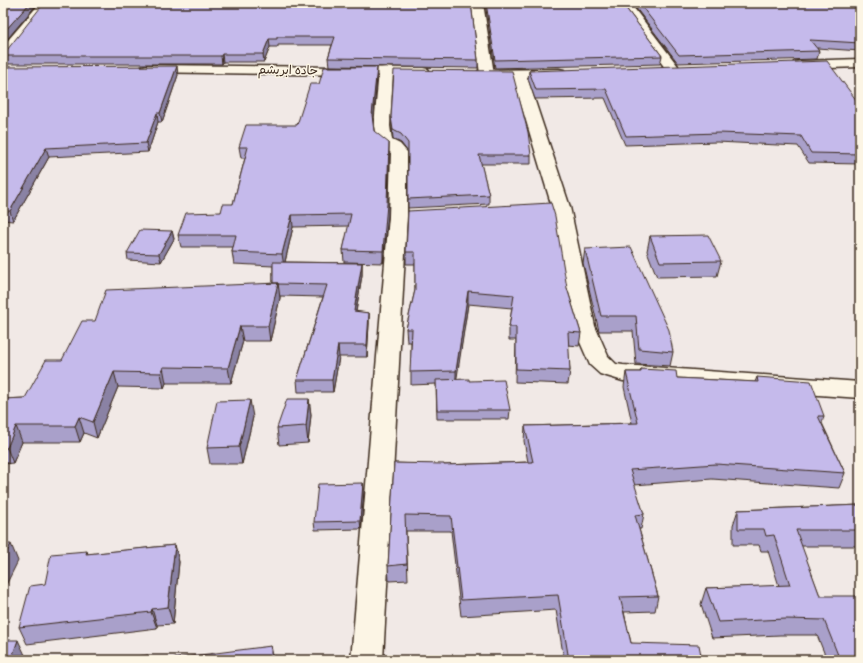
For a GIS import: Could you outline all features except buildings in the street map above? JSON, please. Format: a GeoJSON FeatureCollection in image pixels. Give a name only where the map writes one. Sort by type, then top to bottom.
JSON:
{"type":"FeatureCollection","features":[{"type":"Feature","properties":{"kind":"street"},"geometry":{"type":"LineString","coordinates":[[3,54],[46,3]]}},
{"type":"Feature","properties":{"kind":"street"},"geometry":{"type":"LineString","coordinates":[[476,3],[487,74]]}},
{"type":"Feature","properties":{"kind":"street"},"geometry":{"type":"LineString","coordinates":[[625,5],[673,69]]}},
{"type":"Feature","properties":{"kind":"street"},"geometry":{"type":"LineString","coordinates":[[782,66],[860,63]]}},
{"type":"Feature","properties":{"kind":"street","name":"جاده ابریشم"},"geometry":{"type":"LineString","coordinates":[[130,69],[440,73]]}},
{"type":"Feature","properties":{"kind":"street"},"geometry":{"type":"LineString","coordinates":[[658,70],[689,69]]}},
{"type":"Feature","properties":{"kind":"street"},"geometry":{"type":"LineString","coordinates":[[367,660],[405,216],[399,152],[394,147],[384,142],[382,126],[386,72]]}},
{"type":"Feature","properties":{"kind":"street"},"geometry":{"type":"LineString","coordinates":[[472,73],[573,73]]}},
{"type":"Feature","properties":{"kind":"street"},"geometry":{"type":"LineString","coordinates":[[519,74],[562,207],[584,326],[598,360],[608,369],[623,373],[860,390]]}},
{"type":"Feature","properties":{"kind":"street"},"geometry":{"type":"LineString","coordinates":[[540,209],[562,207]]}}]}
